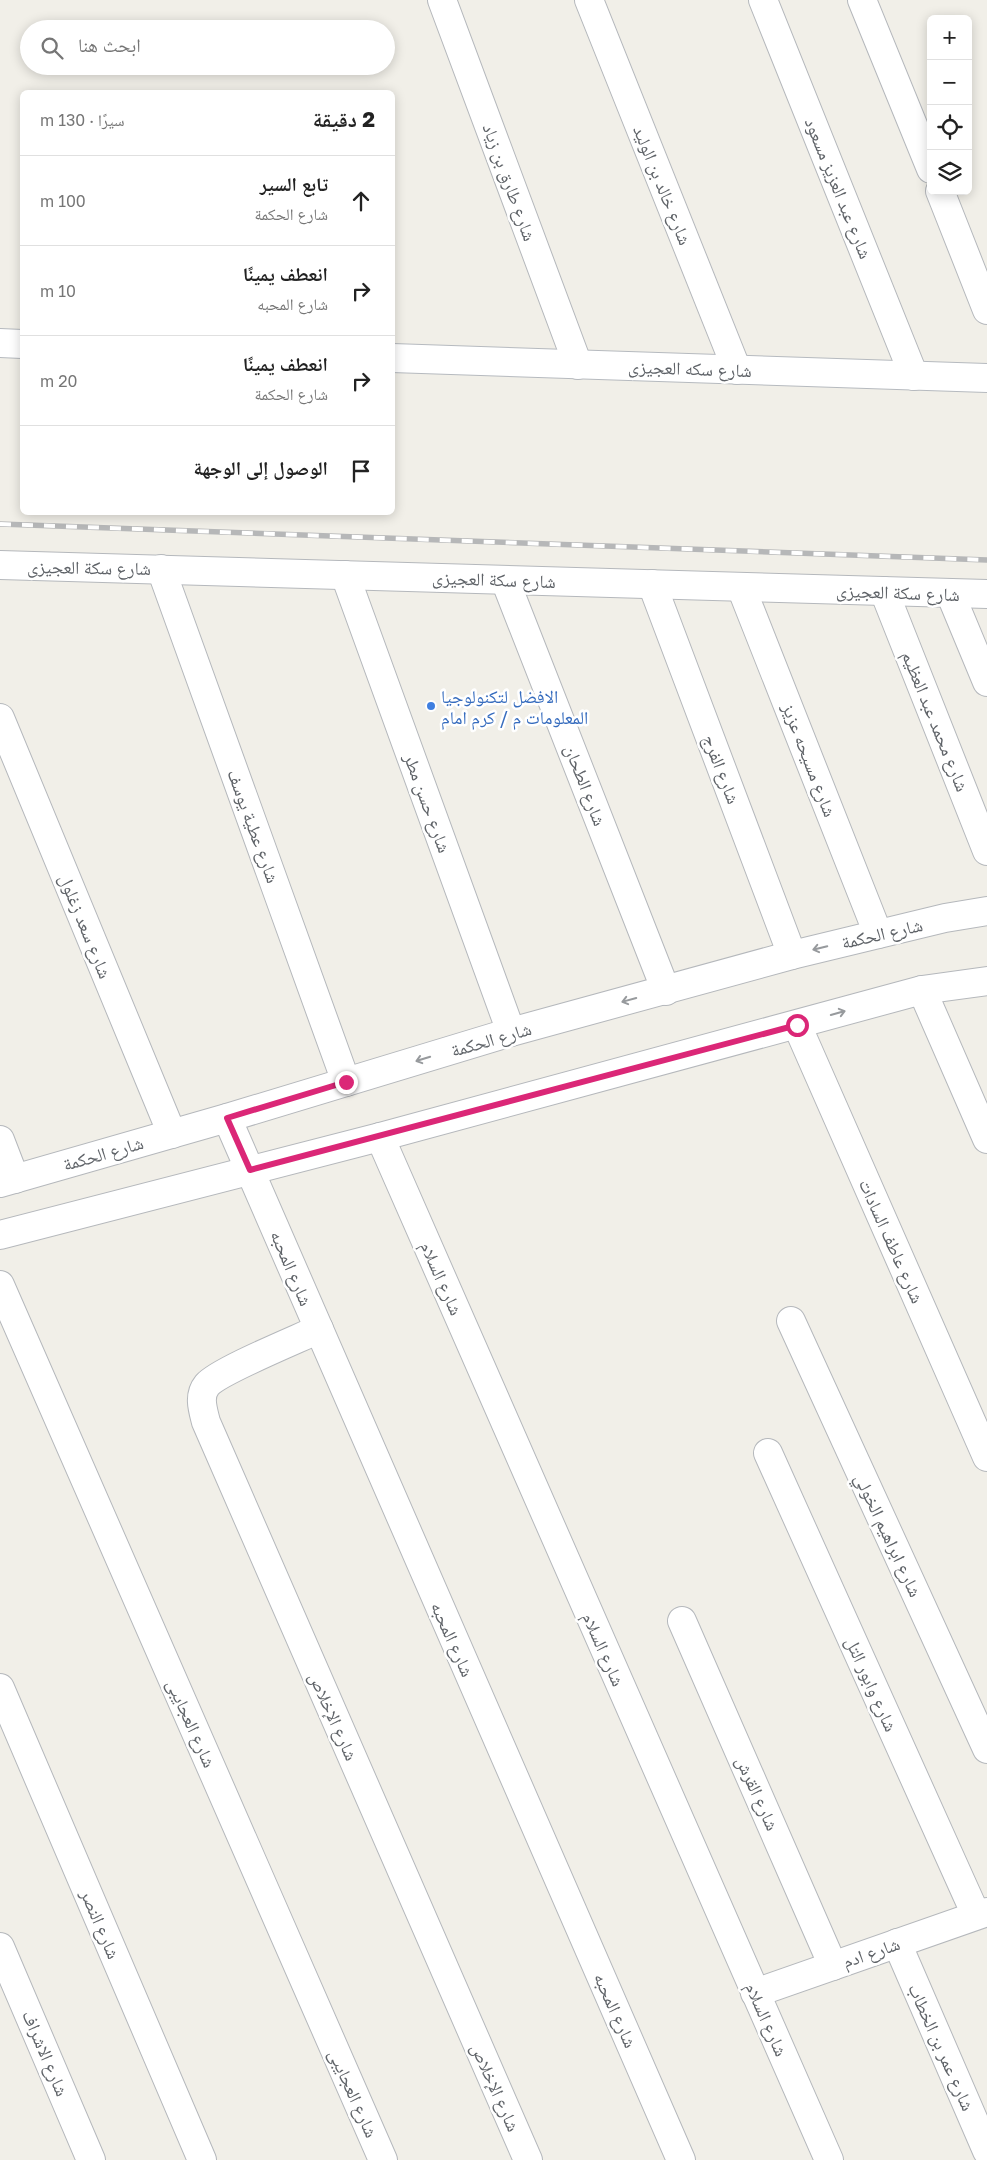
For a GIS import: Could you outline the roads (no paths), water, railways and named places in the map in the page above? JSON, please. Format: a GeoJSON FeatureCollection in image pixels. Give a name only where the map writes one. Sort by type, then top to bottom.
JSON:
{"type":"FeatureCollection","features":[{"type":"Feature","properties":{"kind":"street","name":"شارع طارق بن زياد"},"geometry":{"type":"LineString","coordinates":[[442,0],[578,365]]}},
{"type":"Feature","properties":{"kind":"street","name":"شارع خالد بن الوليد"},"geometry":{"type":"LineString","coordinates":[[590,0],[736,370]]}},
{"type":"Feature","properties":{"kind":"street","name":"شارع عبد العزيز مسعود"},"geometry":{"type":"LineString","coordinates":[[763,0],[914,376]]}},
{"type":"Feature","properties":{"kind":"street"},"geometry":{"type":"LineString","coordinates":[[862,0],[927,160]]}},
{"type":"Feature","properties":{"kind":"street"},"geometry":{"type":"LineString","coordinates":[[942,195],[987,310]]}},
{"type":"Feature","properties":{"kind":"street"},"geometry":{"type":"LineString","coordinates":[[0,343],[20,344]]}},
{"type":"Feature","properties":{"kind":"street","name":"شارع سكه العجيزى"},"geometry":{"type":"LineString","coordinates":[[395,358],[987,378]]}},
{"type":"Feature","properties":{"kind":"street","name":"شارع سكة العجيزى"},"geometry":{"type":"LineString","coordinates":[[0,565],[987,594]]}},
{"type":"Feature","properties":{"kind":"street","name":"شارع عطية يوسف"},"geometry":{"type":"LineString","coordinates":[[161,569],[346,1082]]}},
{"type":"Feature","properties":{"kind":"street","name":"شارع حسن مطر"},"geometry":{"type":"LineString","coordinates":[[345,575],[512,1032]]}},
{"type":"Feature","properties":{"kind":"street","name":"شارع الطحان"},"geometry":{"type":"LineString","coordinates":[[505,580],[666,991]]}},
{"type":"Feature","properties":{"kind":"street","name":"شارع الفرج"},"geometry":{"type":"LineString","coordinates":[[652,584],[792,955]]}},
{"type":"Feature","properties":{"kind":"street","name":"شارع مسيحه عزيز"},"geometry":{"type":"LineString","coordinates":[[742,587],[878,934]]}},
{"type":"Feature","properties":{"kind":"street","name":"شارع محمد عبد العظيم"},"geometry":{"type":"LineString","coordinates":[[884,591],[987,851]]}},
{"type":"Feature","properties":{"kind":"street"},"geometry":{"type":"LineString","coordinates":[[950,593],[987,682]]}},
{"type":"Feature","properties":{"kind":"street","name":"شارع سعد زغلول"},"geometry":{"type":"LineString","coordinates":[[0,718],[172,1134]]}},
{"type":"Feature","properties":{"kind":"street","name":"شارع الحكمة"},"geometry":{"type":"LineString","coordinates":[[7,1181],[227,1118],[512,1032],[792,955],[945,918],[987,911]]}},
{"type":"Feature","properties":{"kind":"street"},"geometry":{"type":"LineString","coordinates":[[0,1235],[380,1137],[922,990],[987,981]]}},
{"type":"Feature","properties":{"kind":"street"},"geometry":{"type":"LineString","coordinates":[[922,990],[987,1139]]}},
{"type":"Feature","properties":{"kind":"street","name":"شارع عاطف السادات"},"geometry":{"type":"LineString","coordinates":[[797,1025],[987,1457]]}},
{"type":"Feature","properties":{"kind":"street","name":"شارع المحبه"},"geometry":{"type":"LineString","coordinates":[[227,1118],[681,2160]]}},
{"type":"Feature","properties":{"kind":"street","name":"شارع السلام"},"geometry":{"type":"LineString","coordinates":[[380,1137],[829,2160]]}},
{"type":"Feature","properties":{"kind":"street"},"geometry":{"type":"LineString","coordinates":[[0,1140],[7,1181]]}},
{"type":"Feature","properties":{"kind":"street","name":"شارع العجايبى"},"geometry":{"type":"LineString","coordinates":[[0,1285],[384,2160]]}},
{"type":"Feature","properties":{"kind":"street","name":"شارع ابراهيم الخولي"},"geometry":{"type":"LineString","coordinates":[[791,1321],[987,1749]]}},
{"type":"Feature","properties":{"kind":"street","name":"شارع الإخلاص"},"geometry":{"type":"LineString","coordinates":[[318,1329],[224,1374],[207,1385],[201,1401],[206,1422],[528,2160]]}},
{"type":"Feature","properties":{"kind":"street","name":"شارع وابور التل"},"geometry":{"type":"LineString","coordinates":[[768,1453],[982,1914]]}},
{"type":"Feature","properties":{"kind":"street","name":"شارع القرش"},"geometry":{"type":"LineString","coordinates":[[682,1621],[833,1966]]}},
{"type":"Feature","properties":{"kind":"street","name":"شارع النصر"},"geometry":{"type":"LineString","coordinates":[[0,1688],[202,2160]]}},
{"type":"Feature","properties":{"kind":"street","name":"شارع ادم"},"geometry":{"type":"LineString","coordinates":[[755,1993],[982,1914]]}},
{"type":"Feature","properties":{"kind":"street","name":"شارع عمر بن الخطاب"},"geometry":{"type":"LineString","coordinates":[[897,1944],[987,2151]]}},
{"type":"Feature","properties":{"kind":"street","name":"شارع الاشراف"},"geometry":{"type":"LineString","coordinates":[[0,1947],[91,2160]]}},
{"type":"Feature","properties":{"kind":"railway"},"geometry":{"type":"LineString","coordinates":[[0,524],[987,560]]}},
{"type":"Feature","properties":{"kind":"place","name":"الافضل لتكنولوجيا المعلومات م / كرم امام"},"geometry":{"type":"Point","coordinates":[431,706]}}]}
